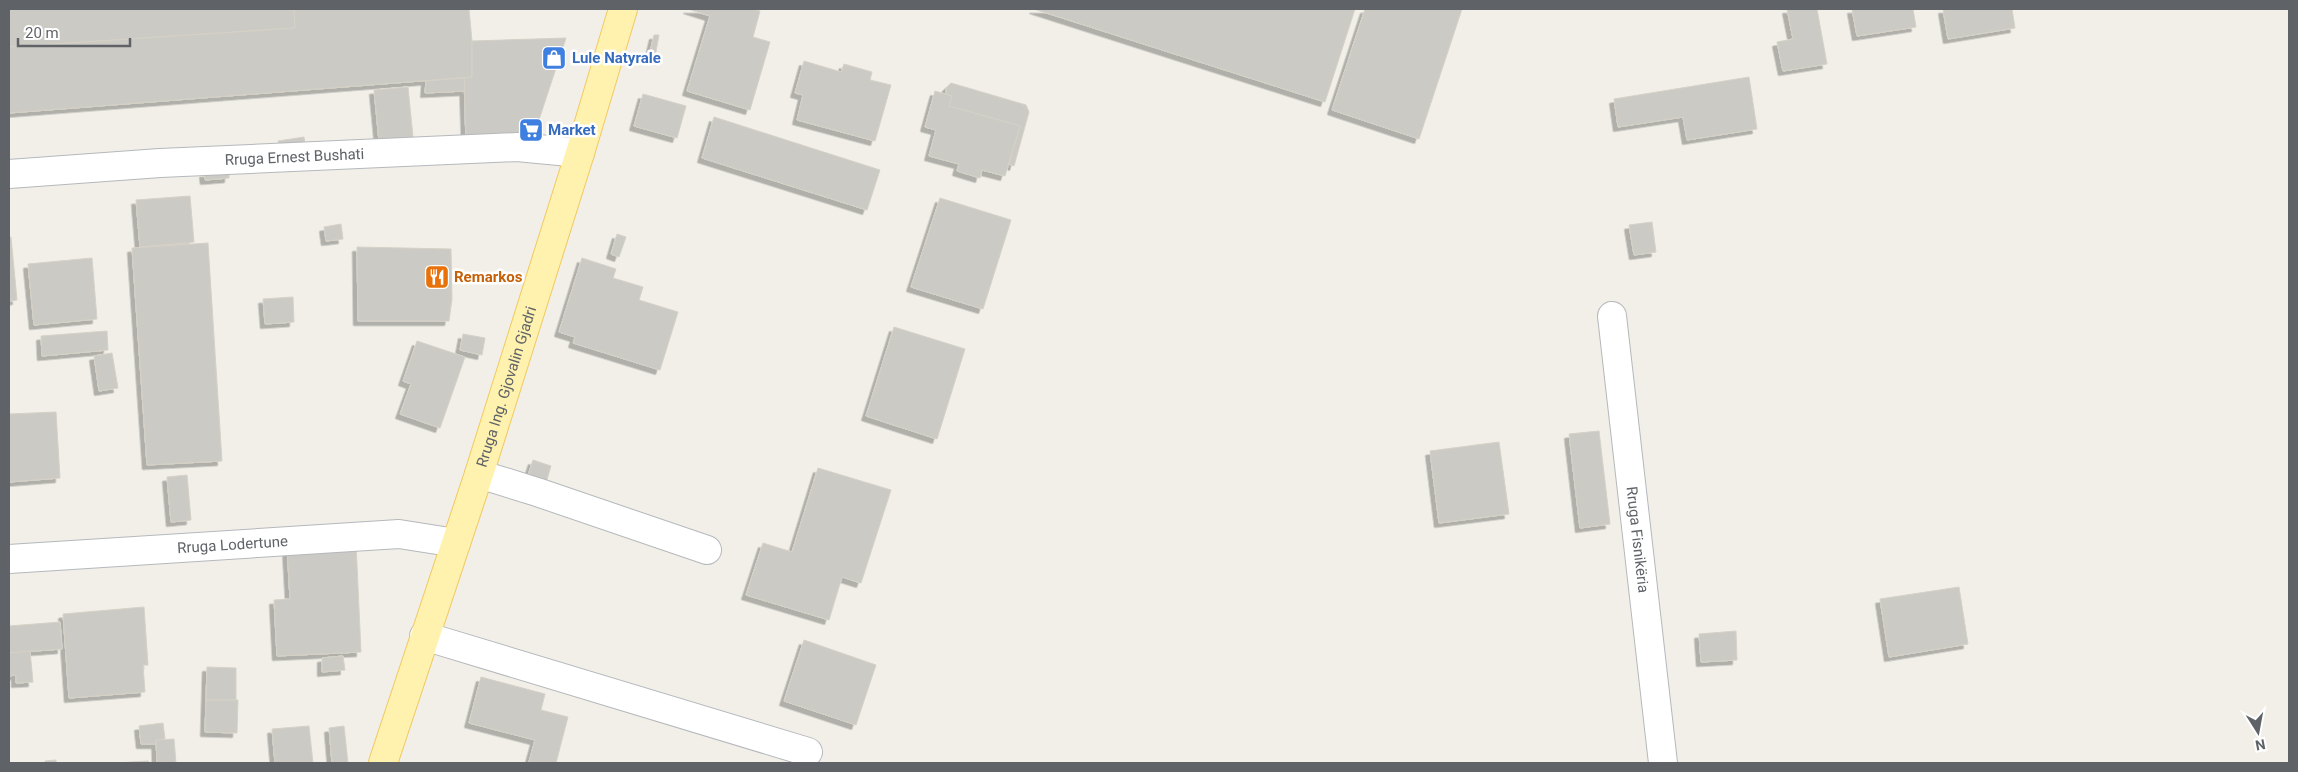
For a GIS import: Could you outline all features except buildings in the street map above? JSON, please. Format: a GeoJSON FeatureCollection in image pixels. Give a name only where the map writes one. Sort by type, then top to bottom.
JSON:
{"type":"FeatureCollection","features":[{"type":"Feature","properties":{"kind":"main road","name":"Rruga Ing. Gjovalin Gjadri"},"geometry":{"type":"LineString","coordinates":[[383,763],[479,474],[580,153],[623,9]]}},
{"type":"Feature","properties":{"kind":"street","name":"Rruga Ernest Bushati"},"geometry":{"type":"LineString","coordinates":[[9,174],[160,164],[488,148],[517,147],[580,153]]}},
{"type":"Feature","properties":{"kind":"street","name":"Rruga Fisnikëria"},"geometry":{"type":"LineString","coordinates":[[1612,316],[1664,763]]}},
{"type":"Feature","properties":{"kind":"street"},"geometry":{"type":"LineString","coordinates":[[479,474],[707,550]]}},
{"type":"Feature","properties":{"kind":"street","name":"Rruga Lodertune"},"geometry":{"type":"LineString","coordinates":[[9,558],[399,534],[456,543]]}},
{"type":"Feature","properties":{"kind":"street"},"geometry":{"type":"LineString","coordinates":[[424,636],[808,752]]}},
{"type":"Feature","properties":{"kind":"place","name":"Lule Natyrale"},"geometry":{"type":"Point","coordinates":[554,58]}},
{"type":"Feature","properties":{"kind":"place","name":"Market"},"geometry":{"type":"Point","coordinates":[531,130]}},
{"type":"Feature","properties":{"kind":"place","name":"Remarkos"},"geometry":{"type":"Point","coordinates":[437,277]}}]}
